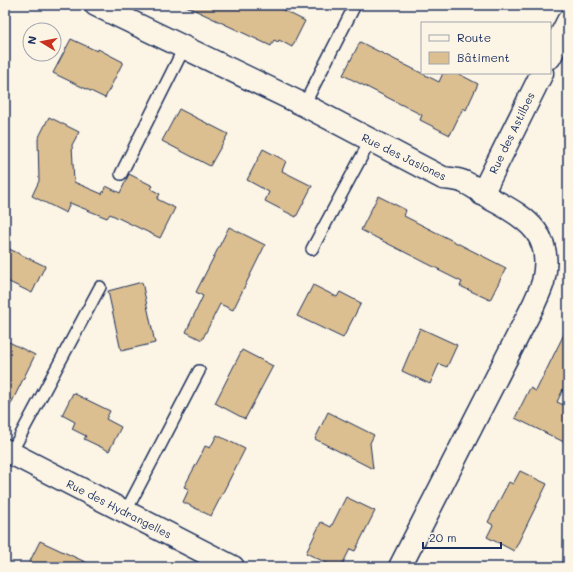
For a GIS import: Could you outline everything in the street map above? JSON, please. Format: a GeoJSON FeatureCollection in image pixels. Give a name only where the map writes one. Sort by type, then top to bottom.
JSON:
{"type":"FeatureCollection","features":[{"type":"Feature","properties":{"kind":"street","name":"Rue des Jasiones"},"geometry":{"type":"LineString","coordinates":[[105,7],[184,48],[304,106],[443,178],[464,181],[482,194],[518,213],[533,227],[543,241],[546,262],[543,282],[534,304],[471,425],[400,567]]}},
{"type":"Feature","properties":{"kind":"street"},"geometry":{"type":"LineString","coordinates":[[551,55],[568,21]]}},
{"type":"Feature","properties":{"kind":"street","name":"Rue des Astilbes"},"geometry":{"type":"LineString","coordinates":[[482,194],[542,74]]}},
{"type":"Feature","properties":{"kind":"street","name":"Rue des Hydrangelles"},"geometry":{"type":"LineString","coordinates":[[8,452],[233,567]]}},
{"type":"Feature","properties":{"kind":"lane"},"geometry":{"type":"LineString","coordinates":[[304,106],[355,5]]}},
{"type":"Feature","properties":{"kind":"lane"},"geometry":{"type":"LineString","coordinates":[[121,174],[184,48]]}},
{"type":"Feature","properties":{"kind":"lane"},"geometry":{"type":"LineString","coordinates":[[312,249],[370,141]]}},
{"type":"Feature","properties":{"kind":"lane"},"geometry":{"type":"LineString","coordinates":[[8,452],[100,287]]}},
{"type":"Feature","properties":{"kind":"lane"},"geometry":{"type":"LineString","coordinates":[[125,513],[199,371]]}},
{"type":"Feature","properties":{"kind":"building"},"geometry":{"type":"Polygon","coordinates":[[[184,5],[273,5],[305,21],[292,47],[279,40],[278,42],[274,40],[271,46],[184,5]]]}},
{"type":"Feature","properties":{"kind":"building"},"geometry":{"type":"Polygon","coordinates":[[[71,39],[97,51],[98,49],[123,62],[105,98],[53,73],[59,62],[62,62],[62,56],[71,39]]]}},
{"type":"Feature","properties":{"kind":"building"},"geometry":{"type":"Polygon","coordinates":[[[360,42],[439,82],[443,74],[459,74],[478,84],[466,110],[463,108],[450,135],[420,120],[422,115],[343,75],[360,42]]]}},
{"type":"Feature","properties":{"kind":"building"},"geometry":{"type":"Polygon","coordinates":[[[179,109],[228,134],[210,166],[162,141],[179,109]]]}},
{"type":"Feature","properties":{"kind":"building"},"geometry":{"type":"Polygon","coordinates":[[[49,117],[79,132],[72,145],[74,182],[102,194],[106,186],[120,193],[129,174],[153,186],[151,189],[160,194],[157,199],[175,208],[160,238],[110,214],[107,218],[70,203],[66,213],[32,196],[39,181],[38,139],[49,117]]]}},
{"type":"Feature","properties":{"kind":"building"},"geometry":{"type":"Polygon","coordinates":[[[263,149],[286,161],[282,171],[312,186],[296,217],[265,201],[269,192],[247,180],[263,149]]]}},
{"type":"Feature","properties":{"kind":"building"},"geometry":{"type":"Polygon","coordinates":[[[378,196],[406,210],[404,216],[506,268],[490,300],[460,286],[462,282],[438,270],[440,270],[361,230],[378,196]]]}},
{"type":"Feature","properties":{"kind":"building"},"geometry":{"type":"Polygon","coordinates":[[[229,227],[265,245],[233,310],[220,304],[202,340],[186,332],[203,296],[196,292],[229,227]]]}},
{"type":"Feature","properties":{"kind":"building"},"geometry":{"type":"Polygon","coordinates":[[[5,247],[45,266],[32,293],[5,280],[5,247]]]}},
{"type":"Feature","properties":{"kind":"building"},"geometry":{"type":"Polygon","coordinates":[[[142,282],[155,343],[121,351],[108,291],[142,282]]]}},
{"type":"Feature","properties":{"kind":"building"},"geometry":{"type":"Polygon","coordinates":[[[313,285],[337,297],[340,292],[361,303],[343,338],[297,316],[313,285]]]}},
{"type":"Feature","properties":{"kind":"building"},"geometry":{"type":"Polygon","coordinates":[[[568,326],[568,379],[557,402],[568,407],[568,444],[515,418],[530,388],[536,391],[568,326]]]}},
{"type":"Feature","properties":{"kind":"building"},"geometry":{"type":"Polygon","coordinates":[[[420,328],[457,345],[447,367],[439,364],[430,384],[402,371],[420,328]]]}},
{"type":"Feature","properties":{"kind":"building"},"geometry":{"type":"Polygon","coordinates":[[[5,340],[35,355],[5,416],[5,340]]]}},
{"type":"Feature","properties":{"kind":"building"},"geometry":{"type":"Polygon","coordinates":[[[242,350],[273,366],[245,419],[215,403],[242,350]]]}},
{"type":"Feature","properties":{"kind":"building"},"geometry":{"type":"Polygon","coordinates":[[[73,393],[110,411],[106,419],[121,427],[109,451],[84,439],[86,436],[72,429],[75,422],[62,415],[73,393]]]}},
{"type":"Feature","properties":{"kind":"building"},"geometry":{"type":"Polygon","coordinates":[[[328,412],[374,435],[370,443],[373,469],[315,439],[328,412]]]}},
{"type":"Feature","properties":{"kind":"building"},"geometry":{"type":"Polygon","coordinates":[[[217,435],[245,449],[211,516],[183,502],[189,489],[184,487],[205,446],[210,448],[217,435]]]}},
{"type":"Feature","properties":{"kind":"building"},"geometry":{"type":"Polygon","coordinates":[[[520,471],[547,484],[514,551],[487,537],[493,525],[488,522],[509,482],[513,484],[520,471]]]}},
{"type":"Feature","properties":{"kind":"building"},"geometry":{"type":"Polygon","coordinates":[[[346,497],[375,511],[355,551],[350,549],[341,567],[335,567],[306,553],[321,522],[331,527],[346,497]]]}},
{"type":"Feature","properties":{"kind":"building"},"geometry":{"type":"Polygon","coordinates":[[[40,541],[96,567],[27,567],[40,541]]]}}]}
